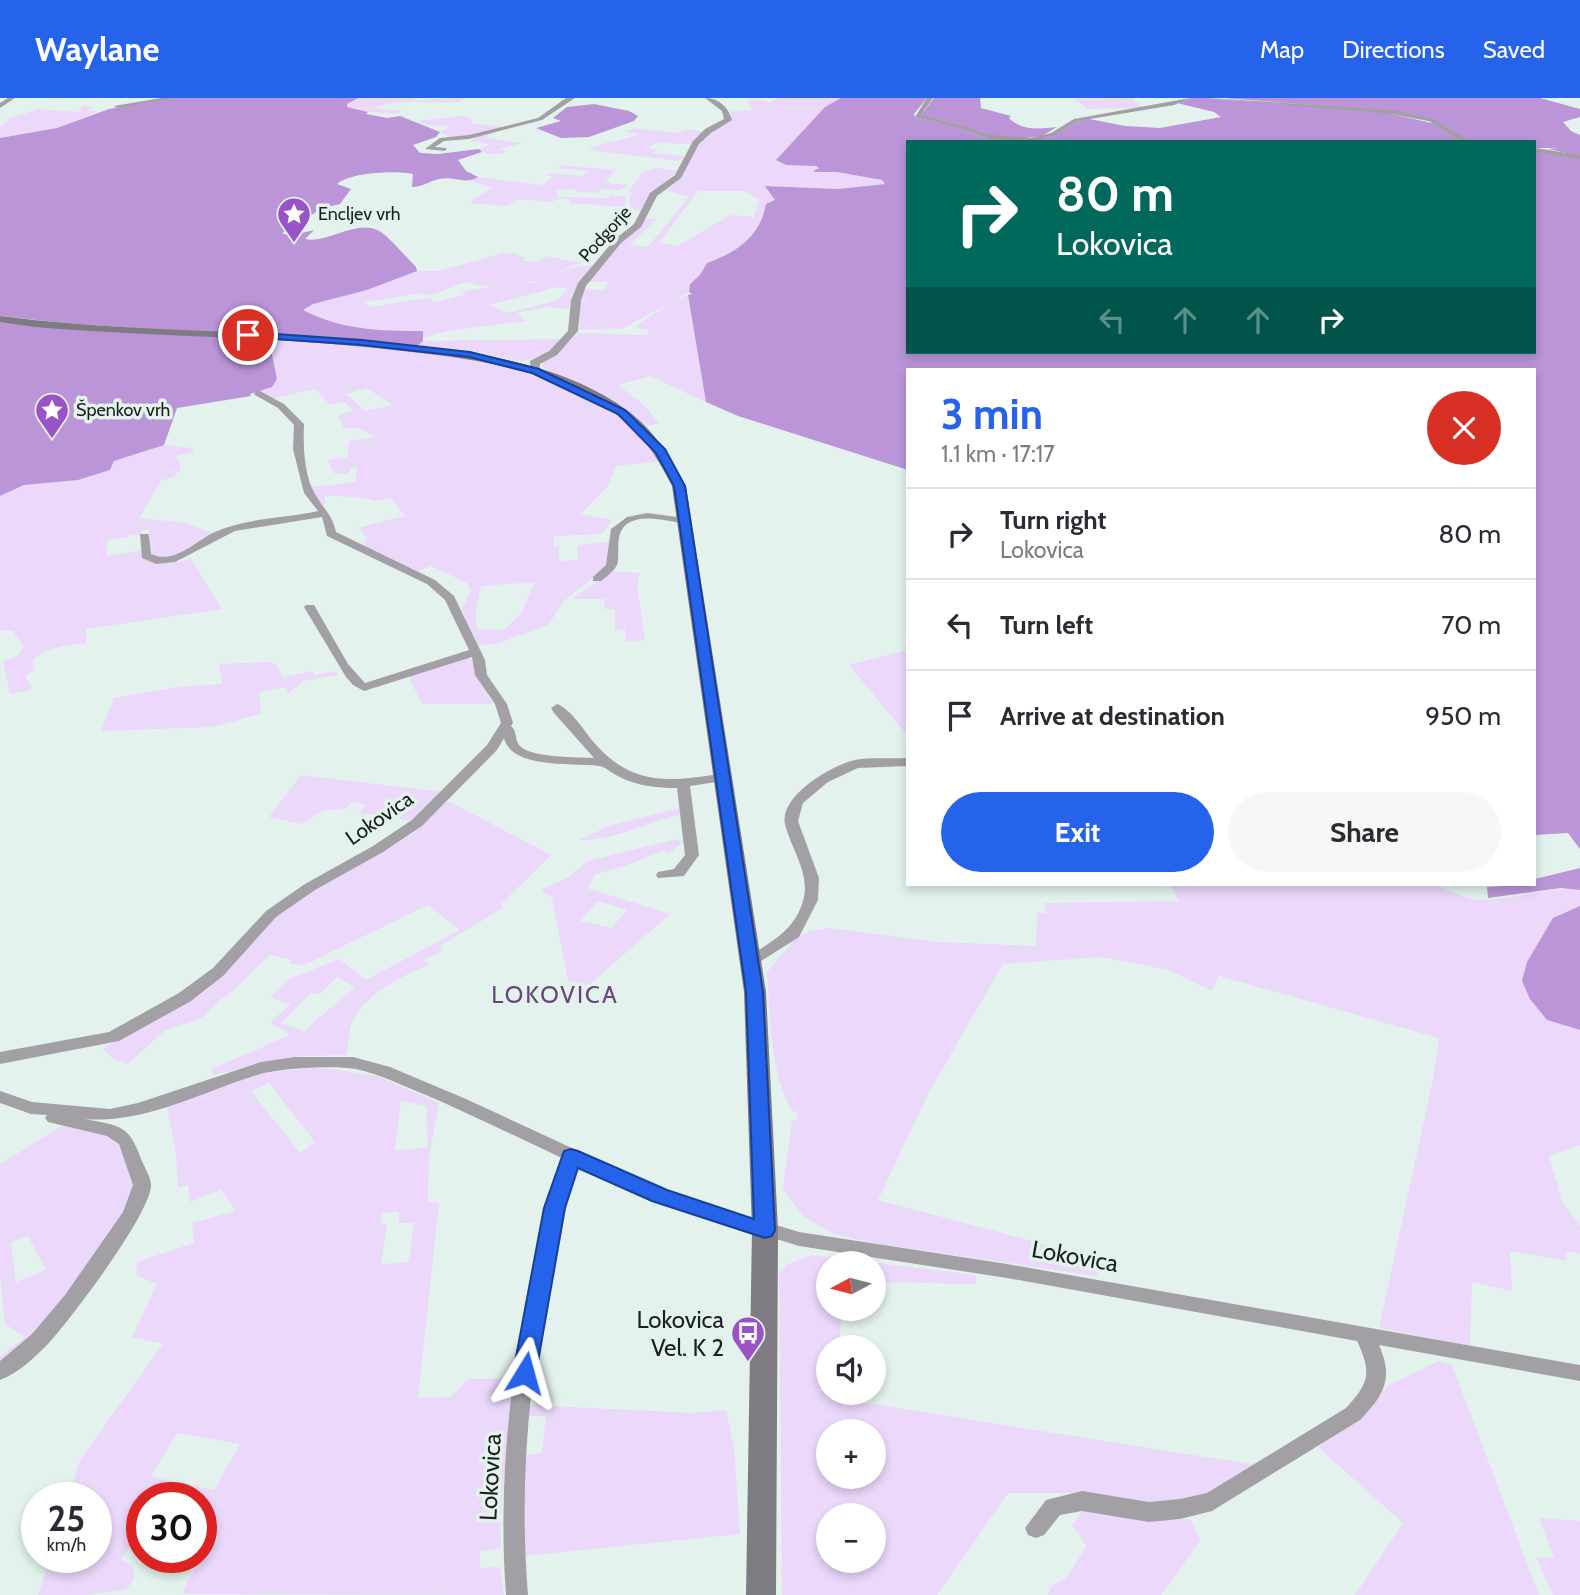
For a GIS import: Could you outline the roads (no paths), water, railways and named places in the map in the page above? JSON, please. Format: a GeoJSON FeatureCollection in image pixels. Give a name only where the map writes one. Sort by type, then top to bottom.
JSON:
{"type":"FeatureCollection","features":[{"type":"Feature","properties":{"kind":"main road"},"geometry":{"type":"LineString","coordinates":[[0,319],[54,325],[362,342],[470,355],[535,371],[593,396],[622,412],[661,452],[679,486],[755,992],[765,1230],[761,1595]]}},
{"type":"Feature","properties":{"kind":"street"},"geometry":{"type":"LineString","coordinates":[[0,106],[12,98]]}},
{"type":"Feature","properties":{"kind":"street"},"geometry":{"type":"LineString","coordinates":[[117,106],[173,98]]}},
{"type":"Feature","properties":{"kind":"street"},"geometry":{"type":"LineString","coordinates":[[445,149],[428,149],[442,139],[469,137],[540,119],[548,116],[561,102],[572,98]]}},
{"type":"Feature","properties":{"kind":"street","name":"Podgorje"},"geometry":{"type":"LineString","coordinates":[[535,371],[534,363],[552,353],[573,331],[576,300],[581,285],[618,241],[638,225],[653,195],[678,176],[696,143],[708,131],[727,120],[725,110],[708,98]]}},
{"type":"Feature","properties":{"kind":"street"},"geometry":{"type":"LineString","coordinates":[[930,98],[917,116],[955,125],[977,135],[1019,140],[1045,137],[1076,120],[1174,103],[1186,98]]}},
{"type":"Feature","properties":{"kind":"street"},"geometry":{"type":"LineString","coordinates":[[1212,98],[1393,112],[1431,120],[1465,140]]}},
{"type":"Feature","properties":{"kind":"street"},"geometry":{"type":"LineString","coordinates":[[1536,150],[1580,157]]}},
{"type":"Feature","properties":{"kind":"street"},"geometry":{"type":"LineString","coordinates":[[258,393],[281,406],[299,424],[298,449],[309,493],[330,524],[331,534],[404,568],[442,590],[455,604],[475,652],[481,675],[505,714],[505,727],[510,731],[512,744],[517,750],[530,754],[606,762]]}},
{"type":"Feature","properties":{"kind":"street"},"geometry":{"type":"LineString","coordinates":[[144,536],[146,556],[156,561],[176,560],[205,541],[243,524],[299,519],[324,513]]}},
{"type":"Feature","properties":{"kind":"street"},"geometry":{"type":"LineString","coordinates":[[597,579],[611,566],[615,531],[631,517],[641,515],[685,521]]}},
{"type":"Feature","properties":{"kind":"street"},"geometry":{"type":"LineString","coordinates":[[310,607],[325,628],[345,670],[356,684],[364,687],[475,652]]}},
{"type":"Feature","properties":{"kind":"street"},"geometry":{"type":"LineString","coordinates":[[557,708],[569,718],[590,748],[606,762],[645,784],[683,784],[723,777]]}},
{"type":"Feature","properties":{"kind":"street","name":"Lokovica"},"geometry":{"type":"LineString","coordinates":[[0,1058],[113,1037],[185,997],[218,972],[271,914],[310,887],[378,849],[417,823],[492,747],[505,727]]}},
{"type":"Feature","properties":{"kind":"street"},"geometry":{"type":"LineString","coordinates":[[750,962],[794,933],[811,900],[812,878],[791,821],[797,800],[823,779],[856,764],[906,762]]}},
{"type":"Feature","properties":{"kind":"street"},"geometry":{"type":"LineString","coordinates":[[663,875],[679,873],[692,855],[683,784]]}},
{"type":"Feature","properties":{"kind":"street","name":"Lokovica"},"geometry":{"type":"LineString","coordinates":[[0,1097],[41,1109],[110,1115],[140,1109],[261,1068],[295,1063],[353,1063],[384,1071],[460,1103],[659,1196],[765,1230],[826,1244],[1007,1270],[1580,1373]]}},
{"type":"Feature","properties":{"kind":"street","name":"Lokovica"},"geometry":{"type":"LineString","coordinates":[[0,1372],[31,1349],[60,1317],[130,1216],[142,1185],[126,1140],[112,1131],[51,1117],[41,1109]]}},
{"type":"Feature","properties":{"kind":"street","name":"Lokovica"},"geometry":{"type":"LineString","coordinates":[[517,1595],[512,1554],[513,1472],[527,1348],[555,1208],[571,1157]]}},
{"type":"Feature","properties":{"kind":"street"},"geometry":{"type":"LineString","coordinates":[[1036,1528],[1054,1507],[1082,1501],[1149,1511],[1180,1509],[1212,1502],[1353,1414],[1370,1396],[1378,1383],[1378,1362],[1364,1335]]}},
{"type":"Feature","properties":{"kind":"place","name":"Encljev vrh"},"geometry":{"type":"Point","coordinates":[294,244]}},
{"type":"Feature","properties":{"kind":"place","name":"Špenkov vrh"},"geometry":{"type":"Point","coordinates":[52,440]}},
{"type":"Feature","properties":{"kind":"place","name":"Lokovica Vel. K 2"},"geometry":{"type":"Point","coordinates":[748,1363]}},
{"type":"Feature","properties":{"kind":"district","name":"LOKOVICA"},"geometry":{"type":"Point","coordinates":[555,994]}}]}
